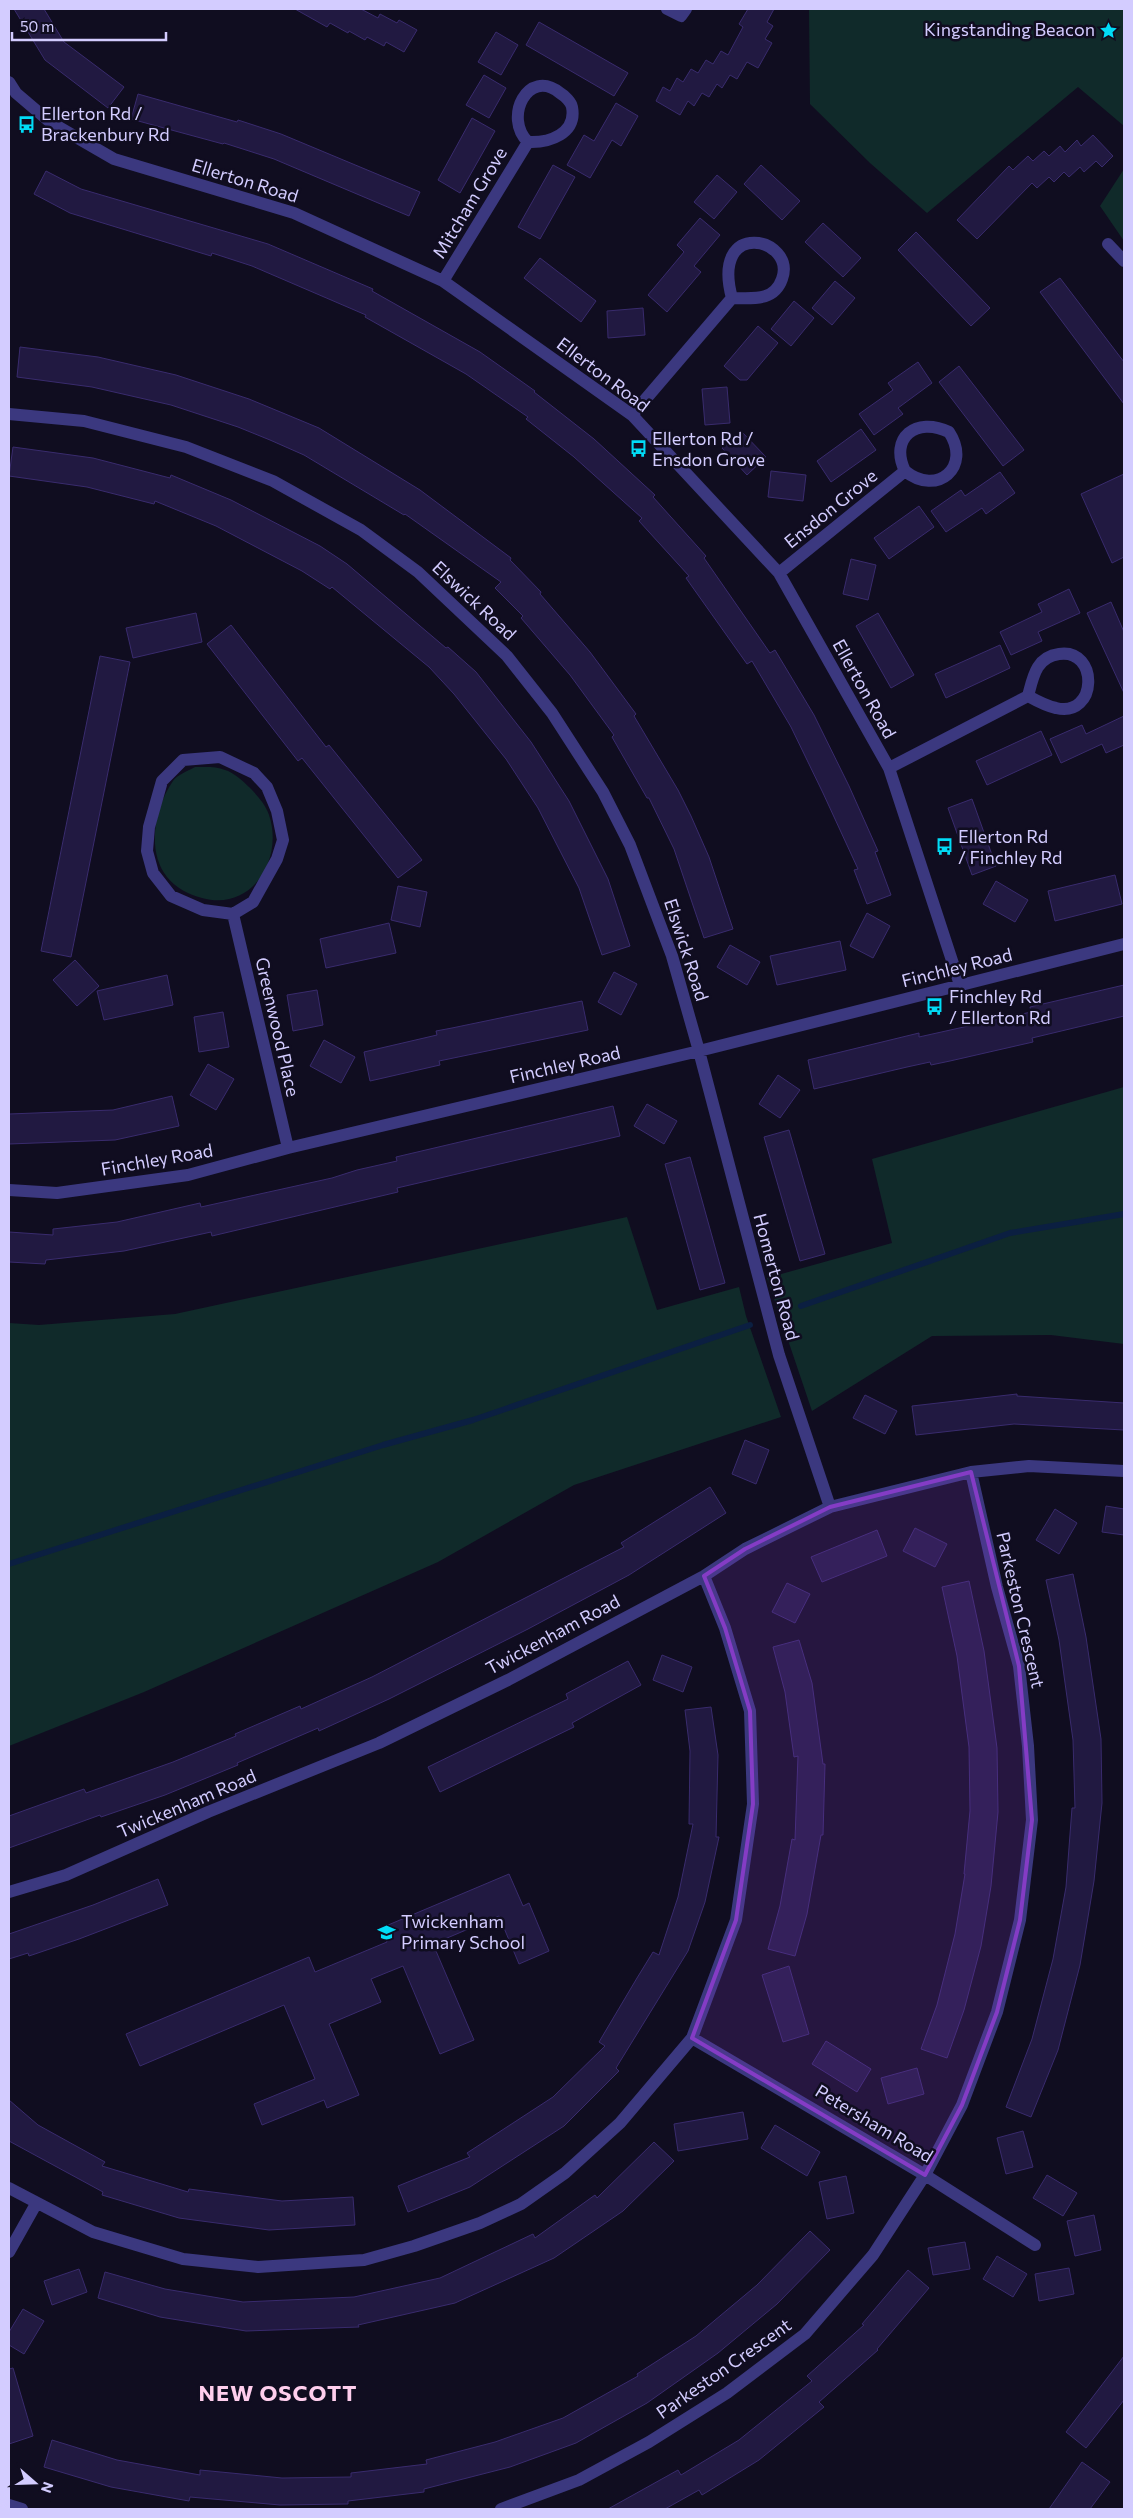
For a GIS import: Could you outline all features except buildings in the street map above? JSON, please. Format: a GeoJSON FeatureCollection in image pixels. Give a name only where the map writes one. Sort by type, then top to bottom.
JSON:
{"type":"FeatureCollection","features":[{"type":"Feature","properties":{"kind":"street"},"geometry":{"type":"LineString","coordinates":[[667,9],[681,16],[686,9]]}},
{"type":"Feature","properties":{"kind":"street","name":"Mitcham Grove"},"geometry":{"type":"LineString","coordinates":[[542,85],[553,87],[572,106],[572,116],[568,128],[558,137],[539,142],[528,142],[523,137],[519,128],[517,113],[522,98],[529,90],[542,85]]}},
{"type":"Feature","properties":{"kind":"street","name":"Ellerton Road"},"geometry":{"type":"LineString","coordinates":[[11,91],[50,122],[114,159],[294,213],[443,281],[632,415],[778,573],[888,768],[960,985]]}},
{"type":"Feature","properties":{"kind":"street","name":"Mitcham Grove"},"geometry":{"type":"LineString","coordinates":[[443,281],[528,142]]}},
{"type":"Feature","properties":{"kind":"street"},"geometry":{"type":"LineString","coordinates":[[754,242],[771,248],[783,262],[783,276],[780,285],[764,297],[750,299],[732,298],[728,282],[729,265],[733,253],[741,246],[754,242]]}},
{"type":"Feature","properties":{"kind":"street"},"geometry":{"type":"LineString","coordinates":[[1108,244],[1124,261]]}},
{"type":"Feature","properties":{"kind":"street"},"geometry":{"type":"LineString","coordinates":[[632,415],[732,298]]}},
{"type":"Feature","properties":{"kind":"street","name":"Elswick Road"},"geometry":{"type":"LineString","coordinates":[[9,414],[84,421],[186,448],[273,480],[361,530],[418,572],[507,656],[552,713],[603,792],[630,845],[672,956],[699,1052]]}},
{"type":"Feature","properties":{"kind":"street","name":"Ensdon Grove"},"geometry":{"type":"LineString","coordinates":[[929,425],[948,432],[957,449],[957,460],[945,478],[926,481],[912,477],[905,471],[900,461],[900,450],[905,437],[917,426],[929,425]]}},
{"type":"Feature","properties":{"kind":"street","name":"Ensdon Grove"},"geometry":{"type":"LineString","coordinates":[[778,573],[905,471]]}},
{"type":"Feature","properties":{"kind":"street"},"geometry":{"type":"LineString","coordinates":[[888,768],[1028,696],[1036,668],[1043,660],[1054,655],[1066,653],[1075,656],[1085,665],[1089,682],[1084,701],[1058,709],[1028,696]]}},
{"type":"Feature","properties":{"kind":"street"},"geometry":{"type":"LineString","coordinates":[[220,757],[254,773],[267,787],[277,811],[283,840],[276,859],[253,902],[233,914],[204,910],[171,896],[152,873],[147,850],[149,827],[162,781],[183,760],[220,757]]}},
{"type":"Feature","properties":{"kind":"street","name":"Greenwood Place"},"geometry":{"type":"LineString","coordinates":[[233,914],[288,1148]]}},
{"type":"Feature","properties":{"kind":"street","name":"Finchley Road"},"geometry":{"type":"LineString","coordinates":[[9,1190],[57,1193],[188,1175],[288,1148],[699,1052],[1124,944]]}},
{"type":"Feature","properties":{"kind":"street","name":"Homerton Road"},"geometry":{"type":"LineString","coordinates":[[699,1052],[778,1355],[830,1508]]}},
{"type":"Feature","properties":{"kind":"street","name":"Twickenham Road"},"geometry":{"type":"LineString","coordinates":[[9,1892],[66,1875],[208,1812],[379,1743],[508,1680],[704,1576],[745,1549],[830,1508],[971,1472],[1029,1466],[1124,1471]]}},
{"type":"Feature","properties":{"kind":"street","name":"Parkeston Crescent"},"geometry":{"type":"LineString","coordinates":[[501,2509],[579,2480],[650,2442],[727,2393],[805,2334],[873,2255],[925,2175],[962,2105],[997,2012],[1020,1920],[1032,1820],[1028,1746],[1019,1666],[997,1587],[971,1472]]}},
{"type":"Feature","properties":{"kind":"street"},"geometry":{"type":"LineString","coordinates":[[9,2188],[36,2204],[93,2232],[183,2259],[258,2267],[364,2260],[414,2246],[480,2223],[520,2204],[565,2173],[620,2123],[692,2038],[736,1920],[753,1804],[750,1711],[725,1628],[704,1576]]}},
{"type":"Feature","properties":{"kind":"street","name":"Petersham Road"},"geometry":{"type":"LineString","coordinates":[[692,2038],[925,2175],[1035,2245]]}},
{"type":"Feature","properties":{"kind":"street"},"geometry":{"type":"LineString","coordinates":[[9,2252],[36,2204]]}},
{"type":"Feature","properties":{"kind":"street"},"geometry":{"type":"LineString","coordinates":[[9,2504],[22,2509]]}},
{"type":"Feature","properties":{"kind":"highlighted area"},"geometry":{"type":"Polygon","coordinates":[[[971,1472],[1019,1666],[1032,1820],[1020,1920],[997,2012],[962,2105],[925,2175],[692,2038],[736,1920],[753,1804],[750,1711],[725,1628],[704,1576],[745,1549],[830,1507],[971,1472]]]}},
{"type":"Feature","properties":{"kind":"green space"},"geometry":{"type":"Polygon","coordinates":[[[809,9],[1124,9],[1124,126],[1078,87],[927,213],[870,163],[810,104],[809,9]]]}},
{"type":"Feature","properties":{"kind":"green space"},"geometry":{"type":"Polygon","coordinates":[[[1124,169],[1124,241],[1100,206],[1124,169]]]}},
{"type":"Feature","properties":{"kind":"green space"},"geometry":{"type":"Polygon","coordinates":[[[195,767],[218,768],[235,775],[258,797],[269,815],[272,849],[268,864],[260,878],[249,889],[236,897],[220,900],[192,895],[175,885],[160,866],[155,842],[155,829],[162,803],[175,779],[195,767]]]}},
{"type":"Feature","properties":{"kind":"green space"},"geometry":{"type":"Polygon","coordinates":[[[1124,1087],[1124,1344],[1051,1335],[932,1336],[812,1411],[767,1278],[892,1243],[872,1159],[1124,1087]]]}},
{"type":"Feature","properties":{"kind":"green space"},"geometry":{"type":"Polygon","coordinates":[[[627,1217],[657,1310],[739,1287],[746,1316],[781,1417],[574,1485],[438,1562],[144,1692],[9,1746],[9,1323],[39,1325],[175,1314],[627,1217]]]}},
{"type":"Feature","properties":{"kind":"waterway"},"geometry":{"type":"LineString","coordinates":[[801,1306],[1010,1233],[1124,1214]]}},
{"type":"Feature","properties":{"kind":"waterway"},"geometry":{"type":"LineString","coordinates":[[9,1564],[383,1445],[473,1420],[750,1325]]}},
{"type":"Feature","properties":{"kind":"place","name":"Kingstanding Beacon"},"geometry":{"type":"Point","coordinates":[1109,30]}},
{"type":"Feature","properties":{"kind":"place","name":"Ellerton Rd / Brackenbury Rd"},"geometry":{"type":"Point","coordinates":[27,124]}},
{"type":"Feature","properties":{"kind":"place","name":"Ellerton Rd / Ensdon Grove"},"geometry":{"type":"Point","coordinates":[638,449]}},
{"type":"Feature","properties":{"kind":"place","name":"Ellerton Rd / Finchley Rd"},"geometry":{"type":"Point","coordinates":[944,847]}},
{"type":"Feature","properties":{"kind":"place","name":"Finchley Rd / Ellerton Rd"},"geometry":{"type":"Point","coordinates":[935,1007]}},
{"type":"Feature","properties":{"kind":"place","name":"Twickenham Primary School"},"geometry":{"type":"Point","coordinates":[387,1932]}},
{"type":"Feature","properties":{"kind":"district","name":"NEW OSCOTT"},"geometry":{"type":"Point","coordinates":[278,2393]}}]}
